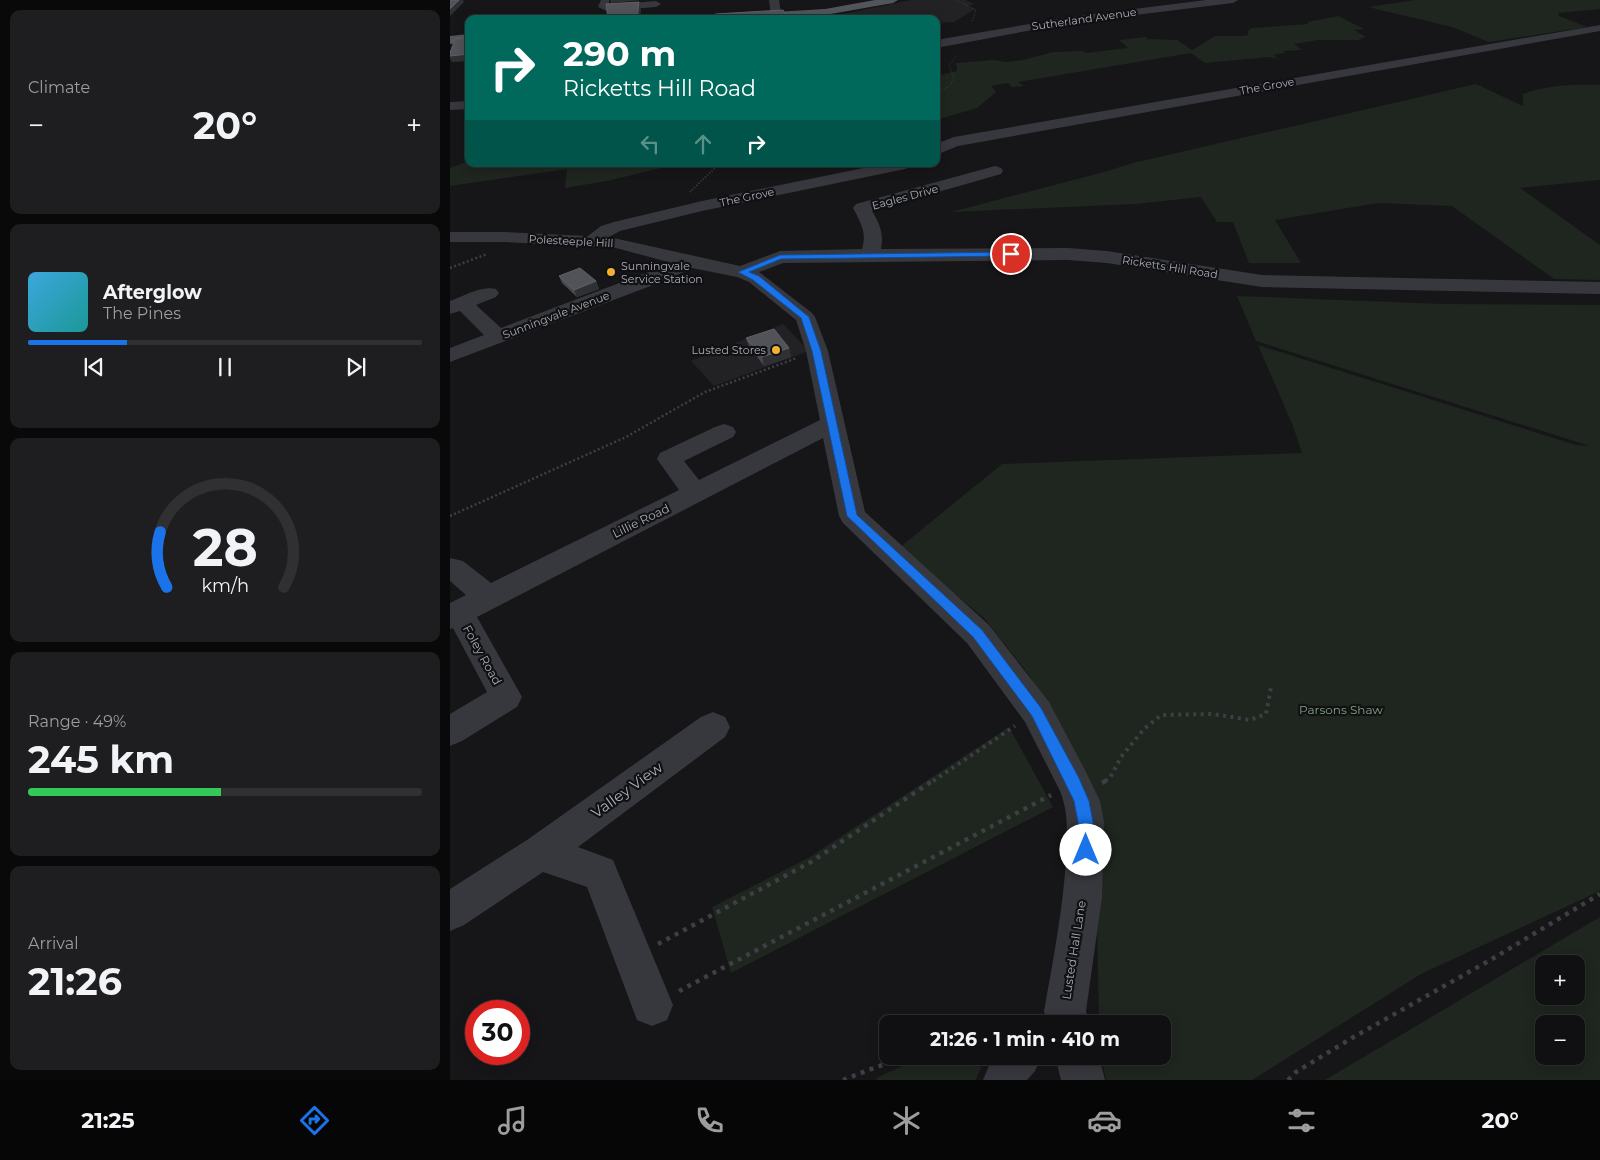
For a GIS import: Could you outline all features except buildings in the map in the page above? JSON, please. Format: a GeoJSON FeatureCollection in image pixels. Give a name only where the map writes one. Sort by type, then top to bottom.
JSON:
{"type":"FeatureCollection","features":[{"type":"Feature","properties":{"kind":"main road"},"geometry":{"type":"LineString","coordinates":[[828,15],[893,0]]}},
{"type":"Feature","properties":{"kind":"main road"},"geometry":{"type":"LineString","coordinates":[[450,40],[465,38]]}},
{"type":"Feature","properties":{"kind":"street"},"geometry":{"type":"LineString","coordinates":[[774,0],[775,15]]}},
{"type":"Feature","properties":{"kind":"street","name":"Sutherland Avenue"},"geometry":{"type":"LineString","coordinates":[[940,43],[1070,20],[1233,0]]}},
{"type":"Feature","properties":{"kind":"street"},"geometry":{"type":"LineString","coordinates":[[604,2],[603,7],[605,8],[656,2],[654,15]]}},
{"type":"Feature","properties":{"kind":"street","name":"The Grove"},"geometry":{"type":"LineString","coordinates":[[940,148],[954,142],[1600,28]]}},
{"type":"Feature","properties":{"kind":"street"},"geometry":{"type":"LineString","coordinates":[[450,106],[465,104]]}},
{"type":"Feature","properties":{"kind":"street","name":"The Grove"},"geometry":{"type":"LineString","coordinates":[[593,241],[614,227],[702,206],[890,167]]}},
{"type":"Feature","properties":{"kind":"street","name":"Eagles Drive"},"geometry":{"type":"LineString","coordinates":[[870,255],[874,239],[872,226],[862,208],[995,171]]}},
{"type":"Feature","properties":{"kind":"street","name":"Polesteeple Hill"},"geometry":{"type":"LineString","coordinates":[[450,237],[505,237],[616,243],[690,262]]}},
{"type":"Feature","properties":{"kind":"street"},"geometry":{"type":"LineString","coordinates":[[450,250],[505,237]]}},
{"type":"Feature","properties":{"kind":"street","name":"Ricketts Hill Road"},"geometry":{"type":"LineString","coordinates":[[742,272],[780,257],[1028,254],[1107,258],[1262,281],[1600,288]]}},
{"type":"Feature","properties":{"kind":"street","name":"Lusted Hall Lane"},"geometry":{"type":"LineString","coordinates":[[690,262],[742,272],[756,278],[805,317],[816,351],[852,516],[978,634],[1037,712],[1076,788],[1086,822],[1086,850],[1083,897],[1063,1015]]}},
{"type":"Feature","properties":{"kind":"street","name":"Sunningvale Avenue"},"geometry":{"type":"LineString","coordinates":[[450,355],[662,275],[690,262]]}},
{"type":"Feature","properties":{"kind":"street"},"geometry":{"type":"LineString","coordinates":[[456,305],[489,293]]}},
{"type":"Feature","properties":{"kind":"street"},"geometry":{"type":"LineString","coordinates":[[456,305],[498,337]]}},
{"type":"Feature","properties":{"kind":"street","name":"Lillie Road"},"geometry":{"type":"LineString","coordinates":[[454,615],[488,596],[696,494],[831,424]]}},
{"type":"Feature","properties":{"kind":"street"},"geometry":{"type":"LineString","coordinates":[[696,494],[669,458],[724,432]]}},
{"type":"Feature","properties":{"kind":"street"},"geometry":{"type":"LineString","coordinates":[[450,570],[453,568],[488,596]]}},
{"type":"Feature","properties":{"kind":"street","name":"Foley Road"},"geometry":{"type":"LineString","coordinates":[[450,731],[506,697],[454,615]]}},
{"type":"Feature","properties":{"kind":"street","name":"Valley View"},"geometry":{"type":"LineString","coordinates":[[450,911],[540,853],[713,727]]}},
{"type":"Feature","properties":{"kind":"street"},"geometry":{"type":"LineString","coordinates":[[540,853],[600,873],[652,1005]]}},
{"type":"Feature","properties":{"kind":"street"},"geometry":{"type":"LineString","coordinates":[[1005,1080],[1011,1065]]}},
{"type":"Feature","properties":{"kind":"street"},"geometry":{"type":"LineString","coordinates":[[1079,1065],[1083,1080]]}},
{"type":"Feature","properties":{"kind":"path"},"geometry":{"type":"LineString","coordinates":[[450,516],[626,438],[705,392],[816,351]]}},
{"type":"Feature","properties":{"kind":"path"},"geometry":{"type":"LineString","coordinates":[[652,1005],[1076,788],[1110,778],[1121,757],[1144,729],[1161,715],[1213,714],[1250,720],[1266,714],[1271,687]]}},
{"type":"Feature","properties":{"kind":"path"},"geometry":{"type":"LineString","coordinates":[[634,956],[811,862],[1037,712]]}},
{"type":"Feature","properties":{"kind":"path"},"geometry":{"type":"LineString","coordinates":[[1288,1080],[1296,1072],[1344,1043],[1600,894]]}},
{"type":"Feature","properties":{"kind":"path"},"geometry":{"type":"LineString","coordinates":[[842,1080],[881,1065]]}},
{"type":"Feature","properties":{"kind":"shaded area"},"geometry":{"type":"Polygon","coordinates":[[[911,0],[965,0],[975,4],[968,6],[975,9],[954,22],[940,23],[940,15],[838,15],[911,0]]]}},
{"type":"Feature","properties":{"kind":"shaded area"},"geometry":{"type":"Polygon","coordinates":[[[783,324],[809,351],[714,386],[691,361],[783,324]]]}},
{"type":"Feature","properties":{"kind":"green space"},"geometry":{"type":"Polygon","coordinates":[[[1415,0],[1600,0],[1600,9],[1558,13],[1559,16],[1587,27],[1489,42],[1452,27],[1368,7],[1415,0]]]}},
{"type":"Feature","properties":{"kind":"green space"},"geometry":{"type":"Polygon","coordinates":[[[1338,16],[1364,29],[1354,30],[1366,37],[1359,39],[1363,40],[1318,40],[1294,44],[1302,50],[1284,51],[1285,53],[1273,55],[1279,59],[1270,57],[1205,63],[1191,53],[1018,82],[1024,86],[1012,87],[1008,83],[991,86],[996,92],[977,108],[940,119],[940,75],[957,71],[956,63],[994,60],[1006,62],[1023,60],[1053,52],[1083,51],[1086,53],[1128,48],[1119,40],[1146,37],[1147,39],[1177,40],[1192,50],[1215,36],[1244,36],[1248,35],[1248,31],[1251,28],[1308,24],[1308,22],[1338,16]]]}},
{"type":"Feature","properties":{"kind":"green space"},"geometry":{"type":"Polygon","coordinates":[[[1476,84],[1523,106],[1523,94],[1532,91],[1561,86],[1600,85],[1600,180],[1520,188],[1600,245],[1600,280],[1554,279],[1452,206],[1378,203],[1275,220],[1301,263],[1249,263],[1233,222],[1217,222],[1201,197],[1135,204],[951,212],[1133,163],[1476,84]]]}},
{"type":"Feature","properties":{"kind":"green space"},"geometry":{"type":"Polygon","coordinates":[[[465,162],[465,167],[665,167],[607,181],[565,188],[567,169],[450,186],[450,168],[465,162]]]}},
{"type":"Feature","properties":{"kind":"green space","name":"Parsons Shaw"},"geometry":{"type":"Polygon","coordinates":[[[1237,296],[1443,304],[1600,305],[1600,891],[1421,974],[1252,1080],[1106,1080],[1103,1065],[1171,1065],[1171,1015],[1099,1015],[1097,919],[1099,800],[1029,675],[984,618],[899,548],[1002,464],[1302,453],[1293,426],[1258,345],[1576,445],[1590,446],[1256,341],[1237,296]]]}},
{"type":"Feature","properties":{"kind":"green space"},"geometry":{"type":"Polygon","coordinates":[[[1009,727],[1053,807],[731,973],[712,907],[808,858],[1009,727]]]}},
{"type":"Feature","properties":{"kind":"green space"},"geometry":{"type":"Polygon","coordinates":[[[1600,917],[1600,1080],[1325,1080],[1535,956],[1535,1005],[1585,1005],[1585,955],[1536,955],[1600,917]]]}},
{"type":"Feature","properties":{"kind":"green space"},"geometry":{"type":"Polygon","coordinates":[[[905,1065],[976,1065],[981,1067],[976,1080],[877,1080],[876,1078],[905,1065]]]}},
{"type":"Feature","properties":{"kind":"place","name":"Sunningvale Service Station"},"geometry":{"type":"Point","coordinates":[611,272]}},
{"type":"Feature","properties":{"kind":"place","name":"Lusted Stores"},"geometry":{"type":"Point","coordinates":[776,350]}},
{"type":"Feature","properties":{"kind":"route"},"geometry":{"type":"LineString","coordinates":[[1011,254],[780,257],[742,272],[756,278],[805,317],[816,351],[852,516],[978,634],[1037,712],[1082,801],[1086,822],[1086,850]]}}]}
